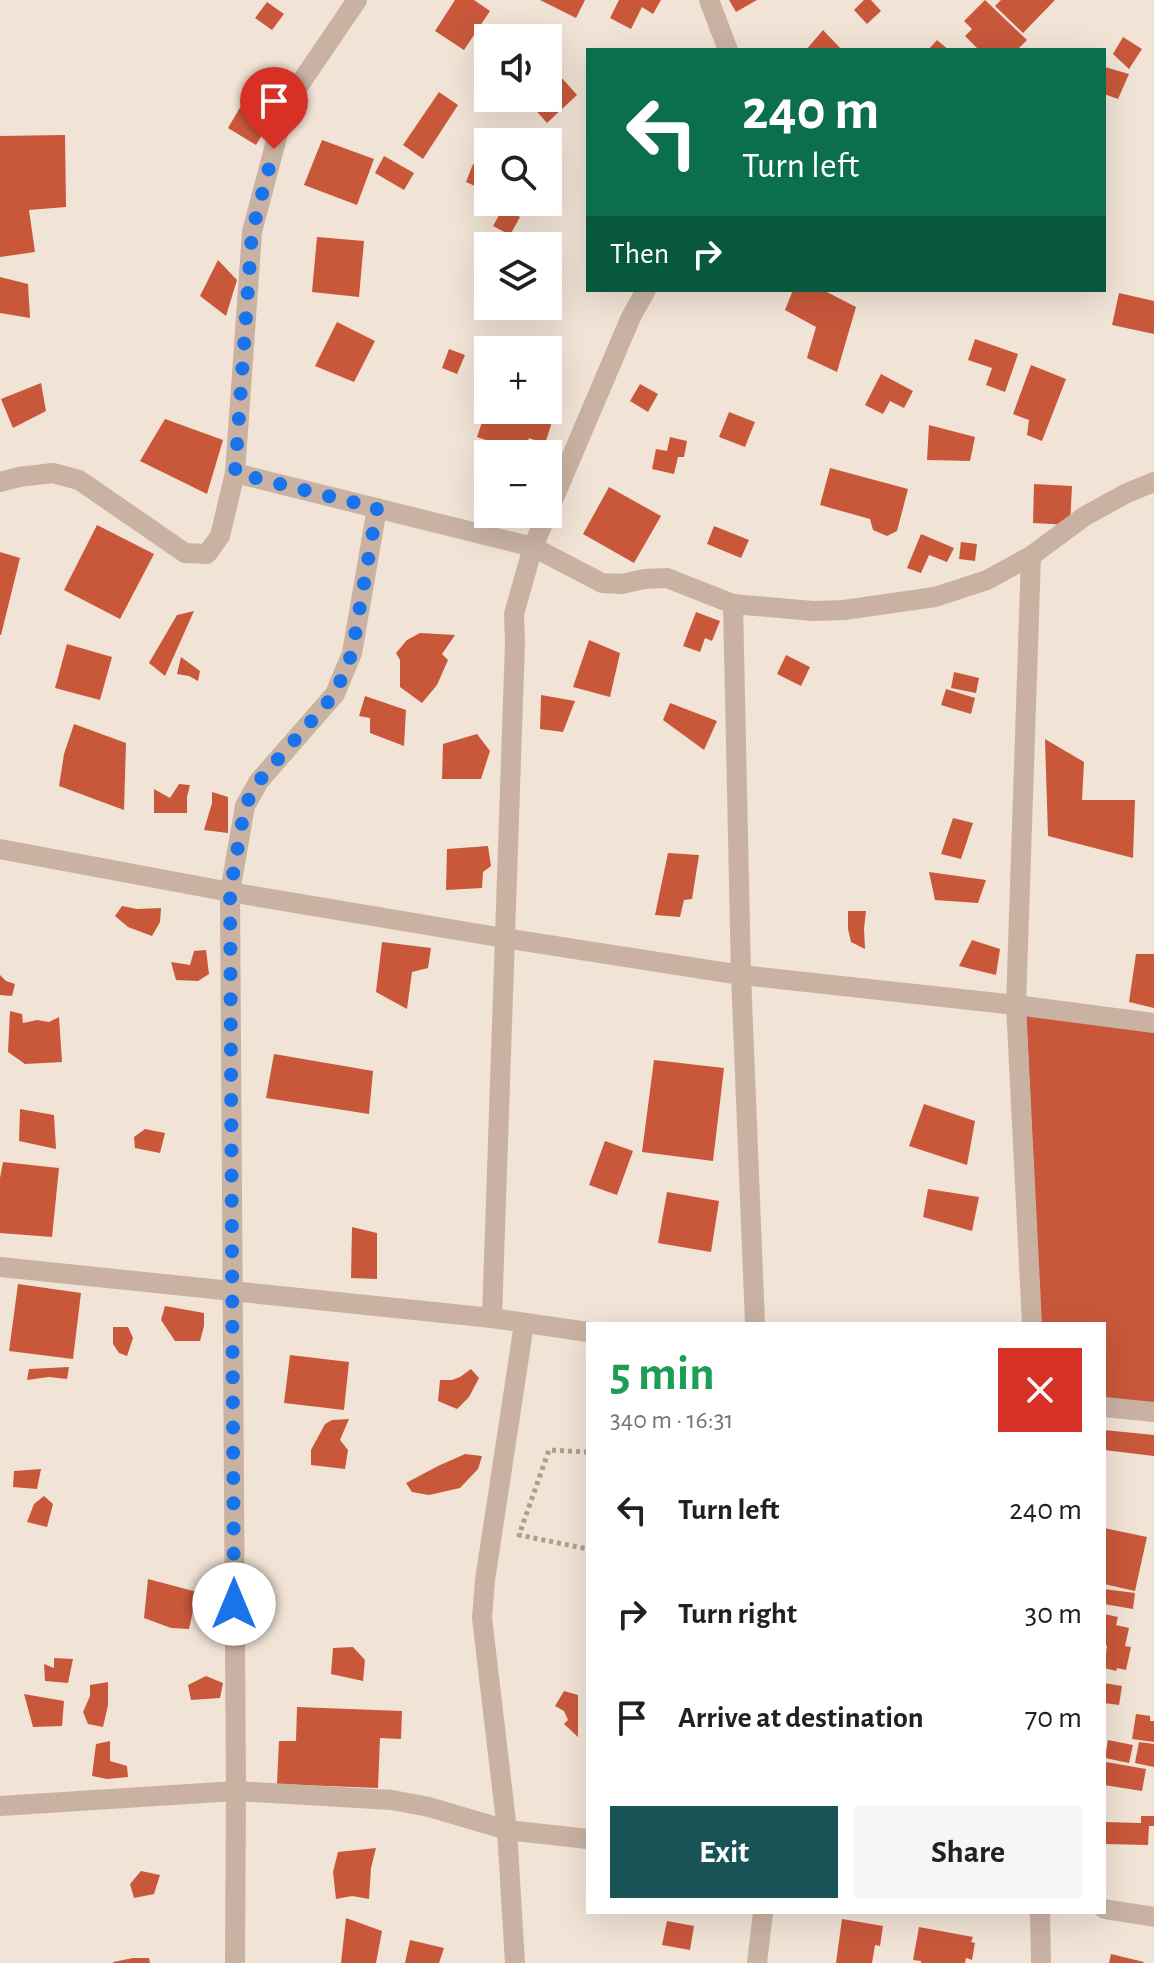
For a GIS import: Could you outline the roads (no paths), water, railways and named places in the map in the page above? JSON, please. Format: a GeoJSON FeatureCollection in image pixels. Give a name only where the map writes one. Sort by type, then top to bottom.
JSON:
{"type":"FeatureCollection","features":[{"type":"Feature","properties":{"kind":"street"},"geometry":{"type":"LineString","coordinates":[[0,482],[53,473],[79,480],[185,553],[207,554],[220,536],[235,473],[252,232],[281,122],[291,97],[357,0]]}},
{"type":"Feature","properties":{"kind":"street"},"geometry":{"type":"LineString","coordinates":[[709,0],[727,48]]}},
{"type":"Feature","properties":{"kind":"street"},"geometry":{"type":"LineString","coordinates":[[562,480],[631,317],[645,292]]}},
{"type":"Feature","properties":{"kind":"street"},"geometry":{"type":"LineString","coordinates":[[235,473],[533,547],[602,583],[622,584],[667,578],[733,604],[813,611],[844,610],[935,597],[987,580],[1031,556],[1085,516],[1154,482]]}},
{"type":"Feature","properties":{"kind":"street"},"geometry":{"type":"LineString","coordinates":[[235,1963],[230,892],[245,806],[259,781],[335,694],[352,653],[377,508]]}},
{"type":"Feature","properties":{"kind":"street"},"geometry":{"type":"LineString","coordinates":[[492,1318],[514,614],[541,528]]}},
{"type":"Feature","properties":{"kind":"street"},"geometry":{"type":"LineString","coordinates":[[1031,556],[1016,1005],[1032,1322]]}},
{"type":"Feature","properties":{"kind":"street"},"geometry":{"type":"LineString","coordinates":[[733,604],[741,975],[755,1322]]}},
{"type":"Feature","properties":{"kind":"street"},"geometry":{"type":"LineString","coordinates":[[0,849],[230,892],[741,975],[1154,1023]]}},
{"type":"Feature","properties":{"kind":"street"},"geometry":{"type":"LineString","coordinates":[[0,1267],[492,1318],[586,1332]]}},
{"type":"Feature","properties":{"kind":"street"},"geometry":{"type":"LineString","coordinates":[[515,1963],[507,1830],[482,1618],[485,1580],[524,1324]]}},
{"type":"Feature","properties":{"kind":"street"},"geometry":{"type":"LineString","coordinates":[[1106,1407],[1154,1412]]}},
{"type":"Feature","properties":{"kind":"street"},"geometry":{"type":"LineString","coordinates":[[0,1806],[236,1791],[392,1800],[429,1807],[507,1830],[586,1839]]}},
{"type":"Feature","properties":{"kind":"street"},"geometry":{"type":"LineString","coordinates":[[1106,1909],[1154,1917]]}},
{"type":"Feature","properties":{"kind":"street"},"geometry":{"type":"LineString","coordinates":[[757,1963],[763,1914]]}},
{"type":"Feature","properties":{"kind":"street"},"geometry":{"type":"LineString","coordinates":[[1040,1914],[1041,1963]]}}]}
